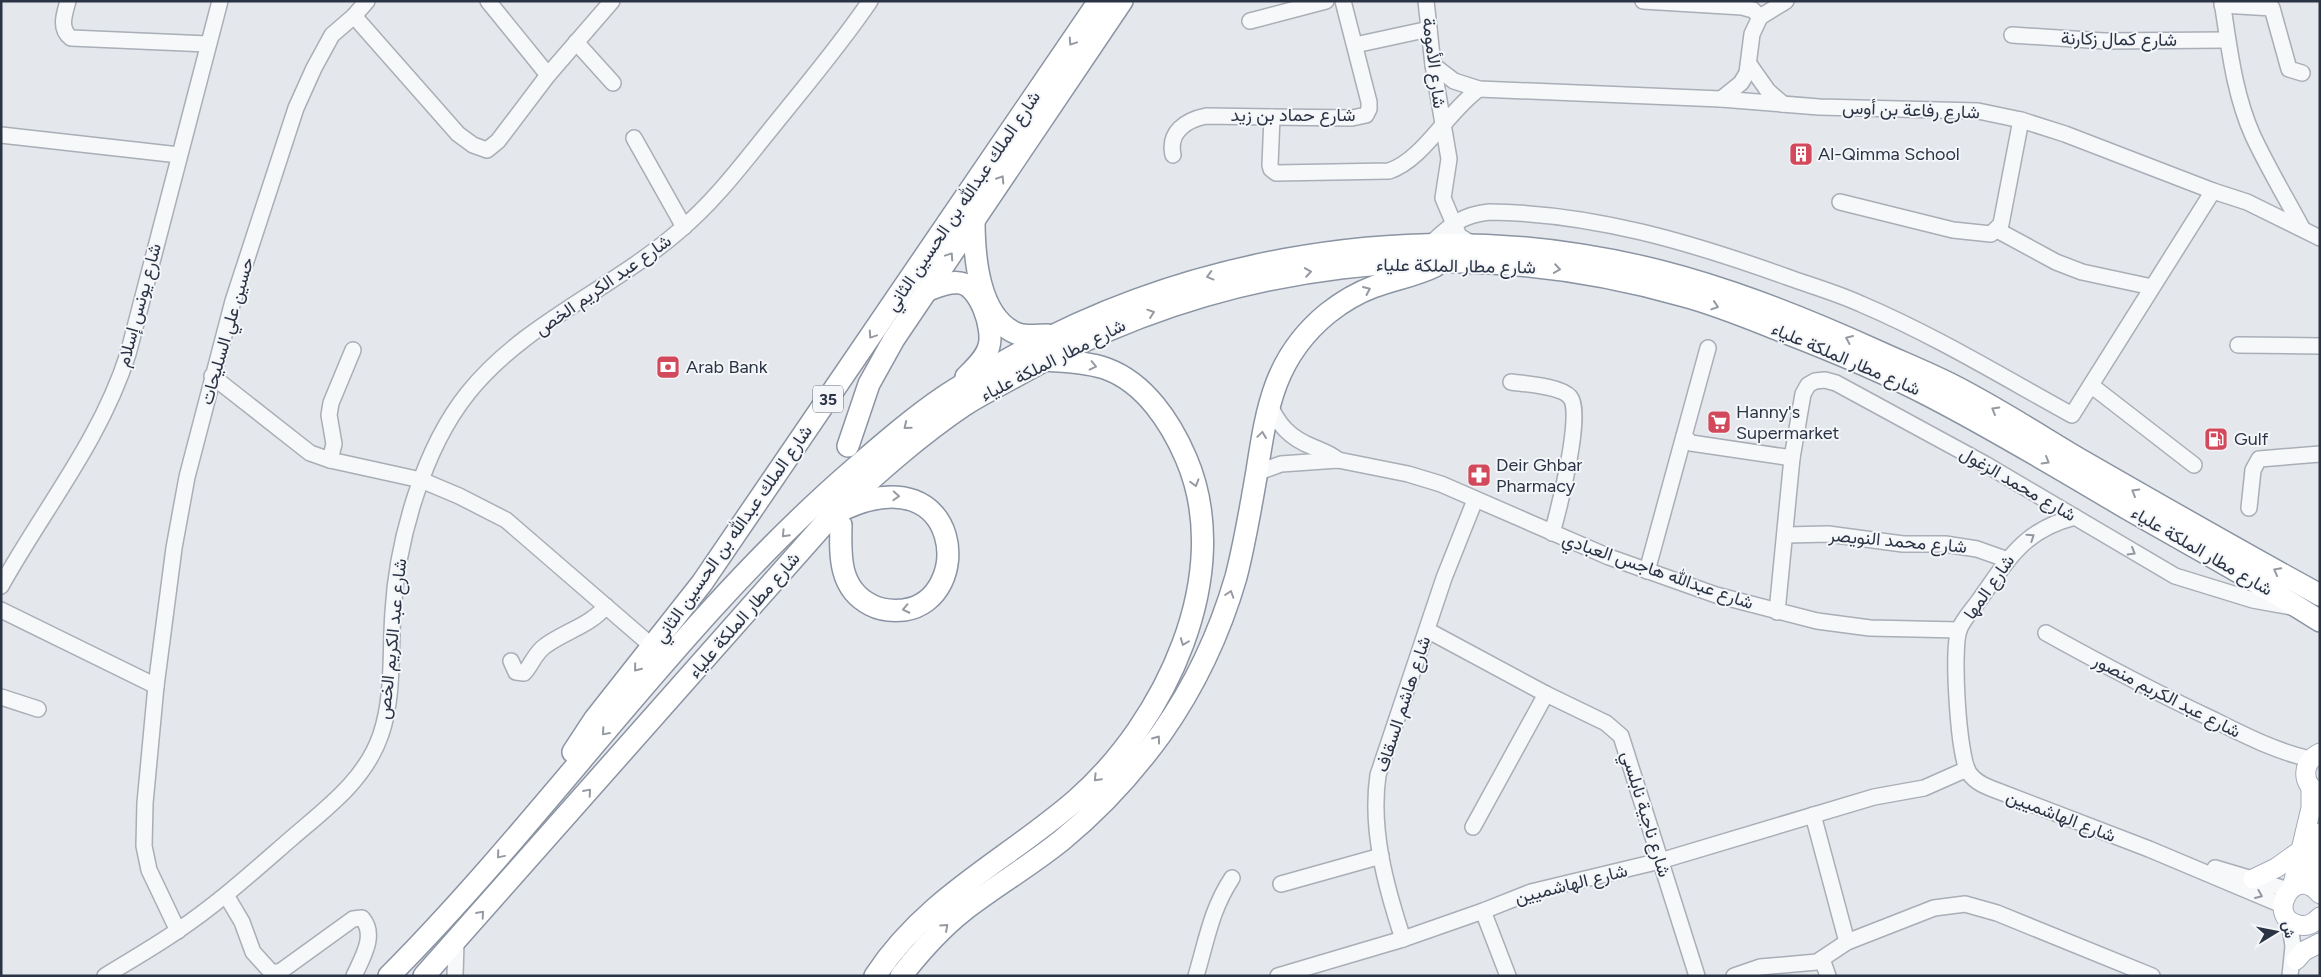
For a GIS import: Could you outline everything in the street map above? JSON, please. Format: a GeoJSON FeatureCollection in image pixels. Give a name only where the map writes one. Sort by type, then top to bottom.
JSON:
{"type":"FeatureCollection","features":[{"type":"Feature","properties":{"kind":"highway","name":"شارع الملك عبدالله بن الحسين الثاني"},"geometry":{"type":"LineString","coordinates":[[552,792],[566,762],[594,720],[702,583],[1099,1]]}},
{"type":"Feature","properties":{"kind":"highway","name":"شارع الملك عبدالله بن الحسين الثاني"},"geometry":{"type":"LineString","coordinates":[[848,446],[863,398],[874,372],[1122,1]]}},
{"type":"Feature","properties":{"kind":"highway"},"geometry":{"type":"LineString","coordinates":[[974,220],[976,267],[982,289],[999,320],[1019,334],[1054,334]]}},
{"type":"Feature","properties":{"kind":"highway","name":"شارع مطار الملكة علياء"},"geometry":{"type":"LineString","coordinates":[[429,971],[891,462],[967,404],[1045,360],[1124,323],[1206,294],[1242,284],[1344,266],[1403,262],[1475,246],[1554,251],[1619,262],[1712,286],[1807,320],[1952,385],[2192,525],[2320,595]]}},
{"type":"Feature","properties":{"kind":"highway","name":"شارع مطار الملكة علياء"},"geometry":{"type":"LineString","coordinates":[[389,976],[458,904],[552,792],[717,605],[791,528],[854,469],[945,396],[1054,334],[1156,292],[1243,268],[1326,253],[1435,254],[1550,268],[1655,288],[1728,310],[1816,344],[1927,394],[2013,441],[2315,618]]}},
{"type":"Feature","properties":{"kind":"highway"},"geometry":{"type":"LineString","coordinates":[[901,976],[920,953],[962,912],[1060,842],[1101,806],[1138,766],[1165,728],[1204,661],[1228,600],[1240,562],[1268,402],[1276,380],[1292,352],[1313,326],[1345,301],[1373,287],[1417,274],[1435,254]]}},
{"type":"Feature","properties":{"kind":"highway"},"geometry":{"type":"LineString","coordinates":[[926,292],[952,283],[965,284],[973,290],[979,299],[989,328],[990,345],[983,358],[945,396]]}},
{"type":"Feature","properties":{"kind":"highway"},"geometry":{"type":"LineString","coordinates":[[875,976],[909,932],[938,904],[968,880],[1058,816],[1105,770],[1142,723],[1158,696],[1184,644],[1191,622],[1201,563],[1202,518],[1195,481],[1175,436],[1150,400],[1117,374],[1086,364],[1045,360]]}},
{"type":"Feature","properties":{"kind":"highway"},"geometry":{"type":"LineString","coordinates":[[882,496],[910,498],[924,505],[940,522],[948,547],[945,571],[937,589],[925,601],[908,609],[882,610],[862,600],[846,581],[842,568],[837,520],[858,503],[882,496]]}},
{"type":"Feature","properties":{"kind":"highway"},"geometry":{"type":"LineString","coordinates":[[909,932],[920,953]]}},
{"type":"Feature","properties":{"kind":"main road"},"geometry":{"type":"LineString","coordinates":[[2301,912],[2300,851],[2311,808],[2313,774]]}},
{"type":"Feature","properties":{"kind":"main road"},"geometry":{"type":"LineString","coordinates":[[2319,893],[2313,880],[2312,864],[2320,833]]}},
{"type":"Feature","properties":{"kind":"main road"},"geometry":{"type":"LineString","coordinates":[[2253,879],[2276,868],[2300,851]]}},
{"type":"Feature","properties":{"kind":"main road"},"geometry":{"type":"LineString","coordinates":[[2301,912],[2306,885],[2319,893]]}},
{"type":"Feature","properties":{"kind":"main road"},"geometry":{"type":"LineString","coordinates":[[2292,970],[2304,951],[2320,943]]}},
{"type":"Feature","properties":{"kind":"street"},"geometry":{"type":"LineString","coordinates":[[68,1],[64,17],[64,29],[71,38],[208,44]]}},
{"type":"Feature","properties":{"kind":"street","name":"شارع يونس إسلام"},"geometry":{"type":"LineString","coordinates":[[1,586],[98,428],[115,390],[129,348],[220,1]]}},
{"type":"Feature","properties":{"kind":"street","name":"حسين علي السليحات"},"geometry":{"type":"LineString","coordinates":[[178,931],[148,870],[144,846],[145,803],[156,686],[177,530],[187,477],[233,301],[296,108],[332,35],[354,16],[367,1]]}},
{"type":"Feature","properties":{"kind":"street"},"geometry":{"type":"LineString","coordinates":[[488,1],[548,75]]}},
{"type":"Feature","properties":{"kind":"street"},"geometry":{"type":"LineString","coordinates":[[354,16],[451,127],[465,140],[487,150],[498,142],[548,75],[611,1]]}},
{"type":"Feature","properties":{"kind":"street","name":"شارع عبد الكريم الخص"},"geometry":{"type":"LineString","coordinates":[[105,976],[178,931],[226,895],[357,778],[374,750],[384,721],[389,692],[394,589],[405,536],[421,480],[448,422],[468,392],[492,366],[542,327],[636,265],[684,227],[712,201],[739,170],[853,26],[870,1]]}},
{"type":"Feature","properties":{"kind":"street"},"geometry":{"type":"LineString","coordinates":[[1250,20],[1326,1]]}},
{"type":"Feature","properties":{"kind":"street","name":"شارع حماد بن زيد"},"geometry":{"type":"LineString","coordinates":[[1173,155],[1172,142],[1175,136],[1183,125],[1197,118],[1214,115],[1356,118],[1366,115],[1369,102],[1343,1]]}},
{"type":"Feature","properties":{"kind":"street","name":"شارع الأمومة"},"geometry":{"type":"LineString","coordinates":[[1426,1],[1433,65],[1449,159],[1443,188],[1443,198],[1453,223]]}},
{"type":"Feature","properties":{"kind":"street"},"geometry":{"type":"LineString","coordinates":[[1643,1],[1742,8],[1753,10],[1760,18]]}},
{"type":"Feature","properties":{"kind":"street"},"geometry":{"type":"LineString","coordinates":[[1721,99],[1741,83],[1747,73],[1752,34],[1760,18],[1786,1]]}},
{"type":"Feature","properties":{"kind":"street"},"geometry":{"type":"LineString","coordinates":[[2302,73],[2289,69],[2272,8],[2222,3],[2226,40],[2253,135],[2302,228]]}},
{"type":"Feature","properties":{"kind":"street"},"geometry":{"type":"LineString","coordinates":[[1355,45],[1429,29]]}},
{"type":"Feature","properties":{"kind":"street","name":"شارع كمال زكارنة"},"geometry":{"type":"LineString","coordinates":[[2012,35],[2104,41],[2226,40]]}},
{"type":"Feature","properties":{"kind":"street"},"geometry":{"type":"LineString","coordinates":[[576,42],[613,83]]}},
{"type":"Feature","properties":{"kind":"street"},"geometry":{"type":"LineString","coordinates":[[1749,64],[1768,91],[1783,104]]}},
{"type":"Feature","properties":{"kind":"street","name":"شارع رفاعة بن أوس"},"geometry":{"type":"LineString","coordinates":[[1433,65],[1454,80],[1479,89],[1721,99],[1819,108],[1957,109],[2021,120],[2065,134],[2213,191],[2247,202],[2320,238]]}},
{"type":"Feature","properties":{"kind":"street"},"geometry":{"type":"LineString","coordinates":[[1272,117],[1270,165],[1273,172],[1280,174],[1389,172],[1399,167],[1422,148],[1459,105],[1479,89]]}},
{"type":"Feature","properties":{"kind":"street"},"geometry":{"type":"LineString","coordinates":[[1840,202],[1953,230],[1982,235],[1991,234],[1997,230],[2005,205],[2021,120]]}},
{"type":"Feature","properties":{"kind":"street"},"geometry":{"type":"LineString","coordinates":[[1,135],[179,155]]}},
{"type":"Feature","properties":{"kind":"street"},"geometry":{"type":"LineString","coordinates":[[634,138],[684,227]]}},
{"type":"Feature","properties":{"kind":"street"},"geometry":{"type":"LineString","coordinates":[[2194,465],[2092,386],[2213,191]]}},
{"type":"Feature","properties":{"kind":"street","name":"شارع مطار الملكة علياء"},"geometry":{"type":"LineString","coordinates":[[1435,254],[1453,223],[1476,214],[1499,212],[1593,221],[1661,236],[1768,270],[1861,304],[1896,320],[2072,415],[2092,386]]}},
{"type":"Feature","properties":{"kind":"street","name":"شارع مطار الملكة علياء"},"geometry":{"type":"LineString","coordinates":[[1453,223],[1459,236],[1475,246]]}},
{"type":"Feature","properties":{"kind":"street"},"geometry":{"type":"LineString","coordinates":[[1997,230],[2056,262],[2082,272],[2152,287]]}},
{"type":"Feature","properties":{"kind":"street"},"geometry":{"type":"LineString","coordinates":[[2238,345],[2320,346]]}},
{"type":"Feature","properties":{"kind":"street"},"geometry":{"type":"LineString","coordinates":[[1647,571],[1708,348]]}},
{"type":"Feature","properties":{"kind":"street"},"geometry":{"type":"LineString","coordinates":[[330,460],[334,444],[329,415],[331,403],[354,350]]}},
{"type":"Feature","properties":{"kind":"street"},"geometry":{"type":"LineString","coordinates":[[212,376],[303,448],[330,460],[421,480],[460,496],[510,522],[653,647]]}},
{"type":"Feature","properties":{"kind":"street","name":"شارع محمد الزغول"},"geometry":{"type":"LineString","coordinates":[[1777,612],[1792,458],[1806,388],[1814,381],[1831,381],[1986,464],[2175,576],[2315,618]]}},
{"type":"Feature","properties":{"kind":"street"},"geometry":{"type":"LineString","coordinates":[[1511,382],[1559,390],[1569,395],[1574,403],[1574,417],[1566,474],[1552,533]]}},
{"type":"Feature","properties":{"kind":"street","name":"شارع عبدالله هاجس العبادي"},"geometry":{"type":"LineString","coordinates":[[1268,402],[1288,433],[1304,443],[1329,453],[1338,460]]}},
{"type":"Feature","properties":{"kind":"street"},"geometry":{"type":"LineString","coordinates":[[1684,436],[1691,443],[1792,458]]}},
{"type":"Feature","properties":{"kind":"street"},"geometry":{"type":"LineString","coordinates":[[2249,508],[2253,470],[2259,459],[2320,454]]}},
{"type":"Feature","properties":{"kind":"street","name":"شارع عبدالله هاجس العبادي"},"geometry":{"type":"LineString","coordinates":[[1256,473],[1288,463],[1321,463],[1338,460],[1408,474],[1441,484],[1552,533],[1716,596],[1777,612],[1870,628],[1959,630]]}},
{"type":"Feature","properties":{"kind":"street","name":"شارع هاشم السقاف"},"geometry":{"type":"LineString","coordinates":[[1403,939],[1390,898],[1381,856],[1376,809],[1378,775],[1456,546],[1475,500]]}},
{"type":"Feature","properties":{"kind":"street","name":"شارع المها"},"geometry":{"type":"LineString","coordinates":[[1971,774],[1958,722],[1959,630],[2008,560],[2028,538],[2052,525],[2075,517]]}},
{"type":"Feature","properties":{"kind":"street","name":"شارع محمد النويصر"},"geometry":{"type":"LineString","coordinates":[[1786,535],[1828,534],[1903,544],[1954,545],[1978,549],[2008,560]]}},
{"type":"Feature","properties":{"kind":"street"},"geometry":{"type":"LineString","coordinates":[[511,661],[516,672],[524,673],[535,655],[543,647],[591,620],[606,606]]}},
{"type":"Feature","properties":{"kind":"street"},"geometry":{"type":"LineString","coordinates":[[1,610],[156,686]]}},
{"type":"Feature","properties":{"kind":"street","name":"شارع ناجية نابلسي"},"geometry":{"type":"LineString","coordinates":[[1428,630],[1546,694],[1606,723],[1621,736],[1630,757],[1660,862],[1697,976]]}},
{"type":"Feature","properties":{"kind":"street","name":"شارع عبد الكريم منصور"},"geometry":{"type":"LineString","coordinates":[[2046,633],[2191,709],[2291,755],[2313,774]]}},
{"type":"Feature","properties":{"kind":"street"},"geometry":{"type":"LineString","coordinates":[[1473,828],[1546,694]]}},
{"type":"Feature","properties":{"kind":"street"},"geometry":{"type":"LineString","coordinates":[[1,698],[38,709]]}},
{"type":"Feature","properties":{"kind":"street","name":"شارع الهاشميين"},"geometry":{"type":"LineString","coordinates":[[1483,911],[1531,892],[1660,862],[1813,815],[1874,798],[1924,788],[1971,774],[1998,792],[2149,849],[2301,912]]}},
{"type":"Feature","properties":{"kind":"street"},"geometry":{"type":"LineString","coordinates":[[1813,815],[1847,942]]}},
{"type":"Feature","properties":{"kind":"street","name":"شارع الهاشميين"},"geometry":{"type":"LineString","coordinates":[[2149,849],[2253,879],[2301,912]]}},
{"type":"Feature","properties":{"kind":"street"},"geometry":{"type":"LineString","coordinates":[[1282,884],[1381,856]]}},
{"type":"Feature","properties":{"kind":"street"},"geometry":{"type":"LineString","coordinates":[[1196,976],[1211,918],[1221,895],[1232,878]]}},
{"type":"Feature","properties":{"kind":"street"},"geometry":{"type":"LineString","coordinates":[[226,895],[242,922],[253,952],[272,973],[280,972],[353,919],[362,918],[368,927],[369,938],[354,976]]}},
{"type":"Feature","properties":{"kind":"street"},"geometry":{"type":"LineString","coordinates":[[1734,976],[1760,967],[1806,965],[1822,959],[1847,942],[1934,908],[1965,904],[1997,913],[2136,973],[2152,976]]}},
{"type":"Feature","properties":{"kind":"street"},"geometry":{"type":"LineString","coordinates":[[1278,976],[1403,939],[1483,911],[1508,976]]}},
{"type":"Feature","properties":{"kind":"street"},"geometry":{"type":"LineString","coordinates":[[2292,970],[2293,946],[2301,912]]}},
{"type":"Feature","properties":{"kind":"street"},"geometry":{"type":"LineString","coordinates":[[429,971],[455,972],[456,942]]}},
{"type":"Feature","properties":{"kind":"street"},"geometry":{"type":"LineString","coordinates":[[1822,959],[1828,976]]}},
{"type":"Feature","properties":{"kind":"place","name":"Al-Qimma School"},"geometry":{"type":"Point","coordinates":[1801,154]}},
{"type":"Feature","properties":{"kind":"place","name":"Arab Bank"},"geometry":{"type":"Point","coordinates":[668,367]}},
{"type":"Feature","properties":{"kind":"place","name":"Hanny's Supermarket"},"geometry":{"type":"Point","coordinates":[1719,422]}},
{"type":"Feature","properties":{"kind":"place","name":"Gulf"},"geometry":{"type":"Point","coordinates":[2216,439]}},
{"type":"Feature","properties":{"kind":"place","name":"Deir Ghbar Pharmacy"},"geometry":{"type":"Point","coordinates":[1479,475]}}]}
